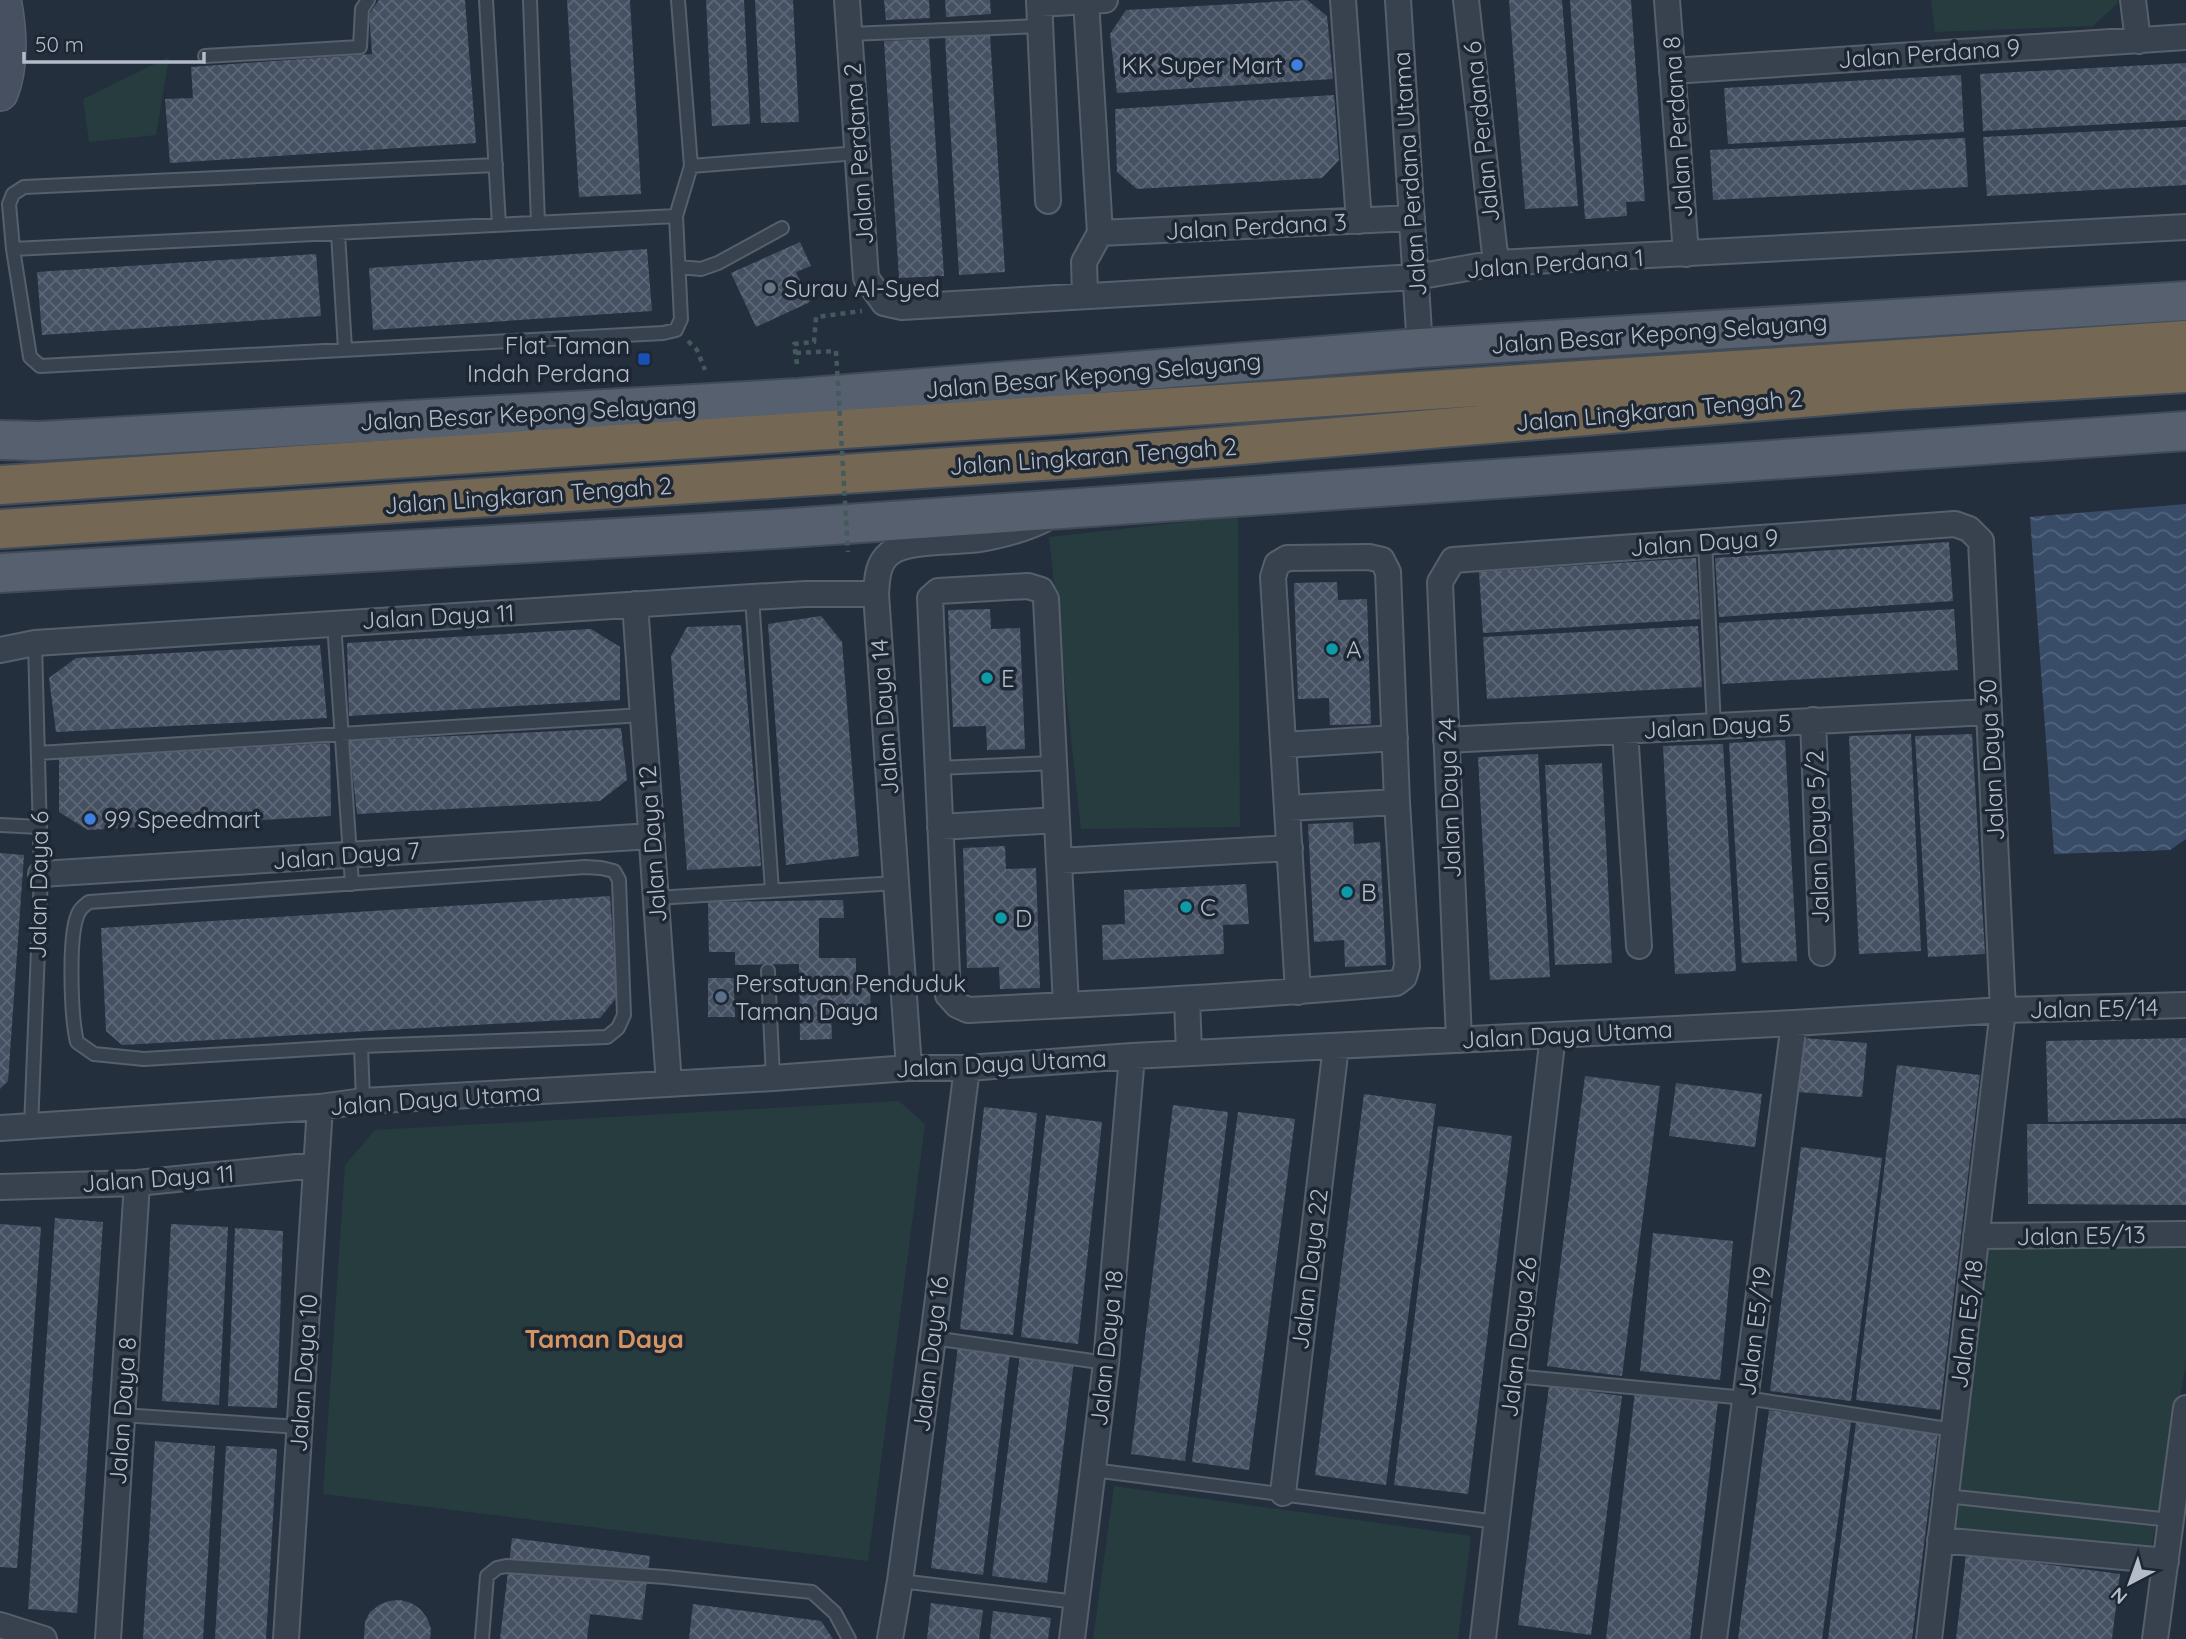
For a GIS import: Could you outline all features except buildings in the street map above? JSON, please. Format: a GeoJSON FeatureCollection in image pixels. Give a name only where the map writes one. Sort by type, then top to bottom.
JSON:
{"type":"FeatureCollection","features":[{"type":"Feature","properties":{"kind":"highway","name":"Jalan Lingkaran Tengah 2"},"geometry":{"type":"LineString","coordinates":[[0,529],[1074,459],[1884,376],[2186,340]]}},
{"type":"Feature","properties":{"kind":"highway","name":"Jalan Lingkaran Tengah 2"},"geometry":{"type":"LineString","coordinates":[[0,485],[1073,414],[1884,376],[2186,373]]}},
{"type":"Feature","properties":{"kind":"main road","name":"Jalan Besar Kepong Selayang"},"geometry":{"type":"LineString","coordinates":[[0,440],[54,440],[799,398],[1420,348],[2186,301]]}},
{"type":"Feature","properties":{"kind":"main road"},"geometry":{"type":"LineString","coordinates":[[0,573],[761,530],[2186,431]]}},
{"type":"Feature","properties":{"kind":"street"},"geometry":{"type":"LineString","coordinates":[[2,83],[6,17],[3,0]]}},
{"type":"Feature","properties":{"kind":"street","name":"Jalan Perdana 2"},"geometry":{"type":"LineString","coordinates":[[847,0],[866,278],[884,303]]}},
{"type":"Feature","properties":{"kind":"street"},"geometry":{"type":"LineString","coordinates":[[1048,201],[1039,10],[1093,0],[1100,233],[1084,262],[1085,296]]}},
{"type":"Feature","properties":{"kind":"street"},"geometry":{"type":"LineString","coordinates":[[1343,0],[1359,221]]}},
{"type":"Feature","properties":{"kind":"street","name":"Jalan Perdana Utama"},"geometry":{"type":"LineString","coordinates":[[1398,0],[1420,348]]}},
{"type":"Feature","properties":{"kind":"street","name":"Jalan Perdana 6"},"geometry":{"type":"LineString","coordinates":[[1466,0],[1496,263]]}},
{"type":"Feature","properties":{"kind":"street","name":"Jalan Perdana 8"},"geometry":{"type":"LineString","coordinates":[[1667,0],[1686,254]]}},
{"type":"Feature","properties":{"kind":"street"},"geometry":{"type":"LineString","coordinates":[[2133,0],[2138,41]]}},
{"type":"Feature","properties":{"kind":"street","name":"Jalan Perdana 9"},"geometry":{"type":"LineString","coordinates":[[1672,71],[2186,37]]}},
{"type":"Feature","properties":{"kind":"street","name":"Jalan Perdana 3"},"geometry":{"type":"LineString","coordinates":[[1100,233],[1412,218]]}},
{"type":"Feature","properties":{"kind":"street","name":"Jalan Perdana 1"},"geometry":{"type":"LineString","coordinates":[[884,303],[902,307],[1416,277],[1496,263],[2186,227]]}},
{"type":"Feature","properties":{"kind":"street","name":"Jalan Daya 14"},"geometry":{"type":"LineString","coordinates":[[909,1068],[876,594],[878,571],[887,555],[901,546],[978,539],[1022,530],[1066,509]]}},
{"type":"Feature","properties":{"kind":"street","name":"Jalan Daya 9"},"geometry":{"type":"LineString","coordinates":[[1453,561],[1955,524]]}},
{"type":"Feature","properties":{"kind":"street","name":"Jalan Daya 30"},"geometry":{"type":"LineString","coordinates":[[1955,524],[1969,529],[1981,541],[2003,1010]]}},
{"type":"Feature","properties":{"kind":"street"},"geometry":{"type":"LineString","coordinates":[[1066,1005],[1046,599],[1041,590],[1028,586],[938,592],[930,598],[947,995],[957,1005],[968,1010],[1187,999],[1298,992],[1395,983],[1404,977],[1407,966],[1388,572],[1382,561],[1369,557],[1286,558],[1277,564],[1273,577],[1298,992]]}},
{"type":"Feature","properties":{"kind":"street","name":"Jalan Daya 24"},"geometry":{"type":"LineString","coordinates":[[1453,561],[1440,582],[1459,1040]]}},
{"type":"Feature","properties":{"kind":"street","name":"Jalan Daya 11"},"geometry":{"type":"LineString","coordinates":[[0,650],[35,643],[334,623],[806,594],[876,594]]}},
{"type":"Feature","properties":{"kind":"street","name":"Jalan Daya 12"},"geometry":{"type":"LineString","coordinates":[[635,604],[669,1084]]}},
{"type":"Feature","properties":{"kind":"street","name":"Jalan Daya 5"},"geometry":{"type":"LineString","coordinates":[[1446,740],[1989,712]]}},
{"type":"Feature","properties":{"kind":"street","name":"Jalan Daya 5/2"},"geometry":{"type":"LineString","coordinates":[[1813,720],[1822,953]]}},
{"type":"Feature","properties":{"kind":"street"},"geometry":{"type":"LineString","coordinates":[[1625,731],[1639,946]]}},
{"type":"Feature","properties":{"kind":"street"},"geometry":{"type":"LineString","coordinates":[[1284,745],[1395,738]]}},
{"type":"Feature","properties":{"kind":"street"},"geometry":{"type":"LineString","coordinates":[[1288,808],[1397,802]]}},
{"type":"Feature","properties":{"kind":"street"},"geometry":{"type":"LineString","coordinates":[[940,827],[1057,820]]}},
{"type":"Feature","properties":{"kind":"street","name":"Jalan Daya 7"},"geometry":{"type":"LineString","coordinates":[[41,874],[652,836]]}},
{"type":"Feature","properties":{"kind":"street"},"geometry":{"type":"LineString","coordinates":[[1059,861],[1290,848]]}},
{"type":"Feature","properties":{"kind":"street"},"geometry":{"type":"LineString","coordinates":[[1187,999],[1189,1053]]}},
{"type":"Feature","properties":{"kind":"street","name":"Jalan E5/14"},"geometry":{"type":"LineString","coordinates":[[2003,1010],[2186,1005]]}},
{"type":"Feature","properties":{"kind":"street","name":"Jalan Daya Utama"},"geometry":{"type":"LineString","coordinates":[[0,1128],[320,1107],[363,1101],[909,1068],[967,1068],[1132,1056],[2003,1010]]}},
{"type":"Feature","properties":{"kind":"street","name":"Jalan E5/18"},"geometry":{"type":"LineString","coordinates":[[1929,1639],[2003,1010]]}},
{"type":"Feature","properties":{"kind":"street","name":"Jalan E5/19"},"geometry":{"type":"LineString","coordinates":[[1714,1639],[1794,1023]]}},
{"type":"Feature","properties":{"kind":"street","name":"Jalan Daya 26"},"geometry":{"type":"LineString","coordinates":[[1483,1639],[1553,1035]]}},
{"type":"Feature","properties":{"kind":"street","name":"Jalan Daya 22"},"geometry":{"type":"LineString","coordinates":[[1283,1493],[1336,1046]]}},
{"type":"Feature","properties":{"kind":"street","name":"Jalan Daya 18"},"geometry":{"type":"LineString","coordinates":[[1072,1639],[1106,1363],[1132,1056]]}},
{"type":"Feature","properties":{"kind":"street","name":"Jalan Daya 16"},"geometry":{"type":"LineString","coordinates":[[890,1639],[933,1338],[967,1068]]}},
{"type":"Feature","properties":{"kind":"street","name":"Jalan Daya 10"},"geometry":{"type":"LineString","coordinates":[[286,1639],[320,1107]]}},
{"type":"Feature","properties":{"kind":"street","name":"Jalan Daya 11"},"geometry":{"type":"LineString","coordinates":[[0,1187],[137,1182],[316,1165]]}},
{"type":"Feature","properties":{"kind":"street","name":"Jalan Daya 8"},"geometry":{"type":"LineString","coordinates":[[108,1639],[137,1182]]}},
{"type":"Feature","properties":{"kind":"street","name":"Jalan E5/13"},"geometry":{"type":"LineString","coordinates":[[1976,1236],[2186,1234]]}},
{"type":"Feature","properties":{"kind":"street"},"geometry":{"type":"LineString","coordinates":[[2155,1639],[2186,1408]]}},
{"type":"Feature","properties":{"kind":"street"},"geometry":{"type":"LineString","coordinates":[[1940,1540],[2166,1561]]}},
{"type":"Feature","properties":{"kind":"street"},"geometry":{"type":"LineString","coordinates":[[0,1625],[44,1639]]}},
{"type":"Feature","properties":{"kind":"lane"},"geometry":{"type":"LineString","coordinates":[[205,56],[360,47],[362,9],[368,0]]}},
{"type":"Feature","properties":{"kind":"lane"},"geometry":{"type":"LineString","coordinates":[[486,0],[499,225]]}},
{"type":"Feature","properties":{"kind":"lane"},"geometry":{"type":"LineString","coordinates":[[530,0],[538,223]]}},
{"type":"Feature","properties":{"kind":"lane"},"geometry":{"type":"LineString","coordinates":[[496,165],[24,187],[13,194],[9,204],[13,249],[30,357],[40,366],[663,333],[676,330],[681,319],[676,216],[691,166],[678,0]]}},
{"type":"Feature","properties":{"kind":"lane"},"geometry":{"type":"LineString","coordinates":[[850,34],[1039,10]]}},
{"type":"Feature","properties":{"kind":"lane"},"geometry":{"type":"LineString","coordinates":[[691,166],[858,153]]}},
{"type":"Feature","properties":{"kind":"lane"},"geometry":{"type":"LineString","coordinates":[[13,249],[676,216]]}},
{"type":"Feature","properties":{"kind":"lane"},"geometry":{"type":"LineString","coordinates":[[679,267],[701,269],[710,266],[782,228]]}},
{"type":"Feature","properties":{"kind":"lane"},"geometry":{"type":"LineString","coordinates":[[338,233],[345,349]]}},
{"type":"Feature","properties":{"kind":"lane"},"geometry":{"type":"LineString","coordinates":[[1705,542],[1714,726]]}},
{"type":"Feature","properties":{"kind":"lane"},"geometry":{"type":"LineString","coordinates":[[752,597],[772,891]]}},
{"type":"Feature","properties":{"kind":"lane"},"geometry":{"type":"LineString","coordinates":[[334,623],[352,884]]}},
{"type":"Feature","properties":{"kind":"lane","name":"Jalan Daya 6"},"geometry":{"type":"LineString","coordinates":[[31,1128],[41,874],[35,643]]}},
{"type":"Feature","properties":{"kind":"lane"},"geometry":{"type":"LineString","coordinates":[[38,753],[643,715]]}},
{"type":"Feature","properties":{"kind":"lane"},"geometry":{"type":"LineString","coordinates":[[937,768],[1054,763]]}},
{"type":"Feature","properties":{"kind":"lane"},"geometry":{"type":"LineString","coordinates":[[0,825],[40,827]]}},
{"type":"Feature","properties":{"kind":"lane"},"geometry":{"type":"LineString","coordinates":[[586,867],[614,871],[619,880],[624,1015],[618,1028],[607,1037],[361,1046],[144,1059],[94,1054],[77,1042],[73,1024],[72,943],[79,909],[89,902],[586,867]]}},
{"type":"Feature","properties":{"kind":"lane"},"geometry":{"type":"LineString","coordinates":[[656,898],[896,883]]}},
{"type":"Feature","properties":{"kind":"lane"},"geometry":{"type":"LineString","coordinates":[[768,971],[773,1078]]}},
{"type":"Feature","properties":{"kind":"lane"},"geometry":{"type":"LineString","coordinates":[[361,1046],[363,1101]]}},
{"type":"Feature","properties":{"kind":"lane"},"geometry":{"type":"LineString","coordinates":[[933,1338],[1106,1363]]}},
{"type":"Feature","properties":{"kind":"lane"},"geometry":{"type":"LineString","coordinates":[[1514,1376],[1746,1398],[1954,1430]]}},
{"type":"Feature","properties":{"kind":"lane"},"geometry":{"type":"LineString","coordinates":[[122,1415],[299,1427]]}},
{"type":"Feature","properties":{"kind":"lane"},"geometry":{"type":"LineString","coordinates":[[1093,1470],[1497,1522]]}},
{"type":"Feature","properties":{"kind":"lane"},"geometry":{"type":"LineString","coordinates":[[1946,1496],[2171,1520]]}},
{"type":"Feature","properties":{"kind":"lane"},"geometry":{"type":"LineString","coordinates":[[482,1639],[487,1576],[497,1568],[506,1566],[665,1577],[812,1592],[835,1613],[849,1639]]}},
{"type":"Feature","properties":{"kind":"lane"},"geometry":{"type":"LineString","coordinates":[[900,1581],[1077,1602]]}},
{"type":"Feature","properties":{"kind":"path"},"geometry":{"type":"LineString","coordinates":[[797,364],[794,344],[814,342],[816,317],[859,313]]}},
{"type":"Feature","properties":{"kind":"path"},"geometry":{"type":"LineString","coordinates":[[676,330],[697,350],[705,370]]}},
{"type":"Feature","properties":{"kind":"path"},"geometry":{"type":"LineString","coordinates":[[796,353],[836,351],[848,552]]}},
{"type":"Feature","properties":{"kind":"green space"},"geometry":{"type":"Polygon","coordinates":[[[1931,0],[2118,0],[2118,3],[2093,26],[1935,32],[1931,0]]]}},
{"type":"Feature","properties":{"kind":"green space"},"geometry":{"type":"Polygon","coordinates":[[[169,57],[156,135],[89,142],[83,99],[169,57]]]}},
{"type":"Feature","properties":{"kind":"green space"},"geometry":{"type":"Polygon","coordinates":[[[1238,516],[1240,827],[1081,829],[1049,537],[1238,516]]]}},
{"type":"Feature","properties":{"kind":"green space"},"geometry":{"type":"Polygon","coordinates":[[[899,1101],[925,1124],[868,1561],[323,1494],[345,1165],[375,1130],[899,1101]]]}},
{"type":"Feature","properties":{"kind":"green space"},"geometry":{"type":"Polygon","coordinates":[[[2163,1234],[2186,1248],[2186,1364],[2149,1560],[1942,1526],[1976,1236],[2163,1234]]]}},
{"type":"Feature","properties":{"kind":"green space"},"geometry":{"type":"Polygon","coordinates":[[[1114,1486],[1471,1536],[1458,1639],[1093,1639],[1114,1486]]]}},
{"type":"Feature","properties":{"kind":"water"},"geometry":{"type":"Polygon","coordinates":[[[2186,504],[2186,839],[2170,850],[2054,854],[2030,517],[2186,504]]]}},
{"type":"Feature","properties":{"kind":"place","name":"KK Super Mart"},"geometry":{"type":"Point","coordinates":[1297,65]}},
{"type":"Feature","properties":{"kind":"place","name":"Surau Al-Syed"},"geometry":{"type":"Point","coordinates":[770,288]}},
{"type":"Feature","properties":{"kind":"place","name":"Flat Taman Indah Perdana"},"geometry":{"type":"Point","coordinates":[644,359]}},
{"type":"Feature","properties":{"kind":"place","name":"A"},"geometry":{"type":"Point","coordinates":[1332,649]}},
{"type":"Feature","properties":{"kind":"place","name":"E"},"geometry":{"type":"Point","coordinates":[987,678]}},
{"type":"Feature","properties":{"kind":"place","name":"99 Speedmart"},"geometry":{"type":"Point","coordinates":[90,819]}},
{"type":"Feature","properties":{"kind":"place","name":"B"},"geometry":{"type":"Point","coordinates":[1347,892]}},
{"type":"Feature","properties":{"kind":"place","name":"C"},"geometry":{"type":"Point","coordinates":[1186,907]}},
{"type":"Feature","properties":{"kind":"place","name":"D"},"geometry":{"type":"Point","coordinates":[1001,918]}},
{"type":"Feature","properties":{"kind":"place","name":"Persatuan Penduduk Taman Daya"},"geometry":{"type":"Point","coordinates":[721,997]}},
{"type":"Feature","properties":{"kind":"district","name":"Taman Daya"},"geometry":{"type":"Point","coordinates":[604,1338]}}]}
